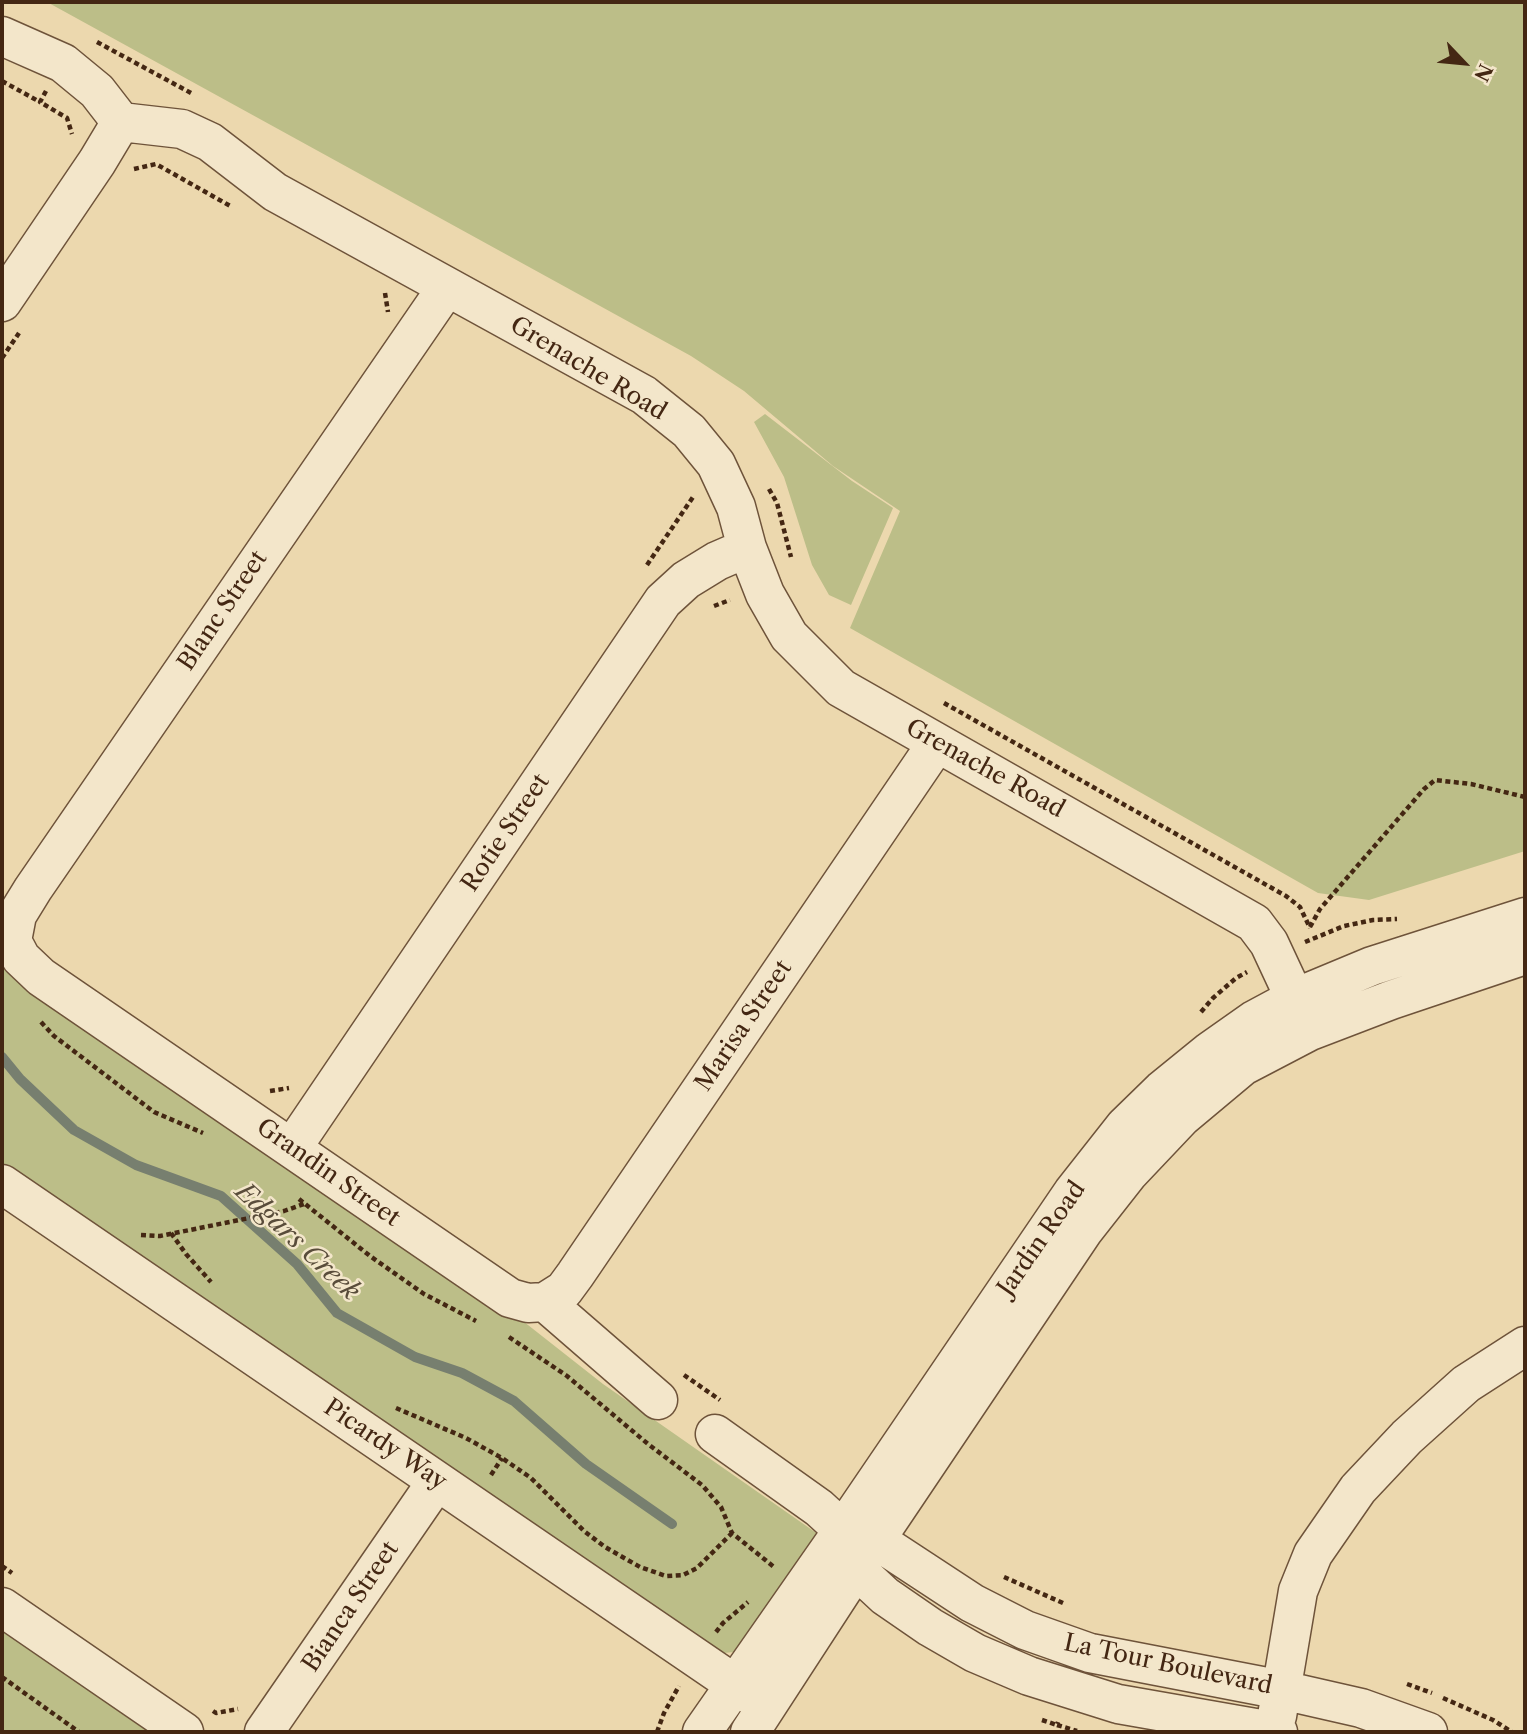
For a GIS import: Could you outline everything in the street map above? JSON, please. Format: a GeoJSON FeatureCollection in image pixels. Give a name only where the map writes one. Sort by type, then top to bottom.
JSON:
{"type":"FeatureCollection","features":[{"type":"Feature","properties":{"kind":"street"},"geometry":{"type":"LineString","coordinates":[[2,36],[63,63],[97,91],[121,122],[2,302]]}},
{"type":"Feature","properties":{"kind":"street","name":"Grenache Road"},"geometry":{"type":"LineString","coordinates":[[121,122],[182,129],[209,142],[275,192],[643,396],[689,431],[716,464],[736,507],[747,548],[765,594],[789,636],[841,688],[1254,923],[1269,943],[1303,1015]]}},
{"type":"Feature","properties":{"kind":"street","name":"Blanc Street"},"geometry":{"type":"LineString","coordinates":[[7,939],[17,915],[33,889],[447,287]]}},
{"type":"Feature","properties":{"kind":"street","name":"Rotie Street"},"geometry":{"type":"LineString","coordinates":[[292,1147],[663,601],[686,580],[717,561],[747,548]]}},
{"type":"Feature","properties":{"kind":"street","name":"Marisa Street"},"geometry":{"type":"LineString","coordinates":[[545,1302],[564,1290],[575,1275],[937,743]]}},
{"type":"Feature","properties":{"kind":"street","name":"Jardin Road"},"geometry":{"type":"LineString","coordinates":[[1303,1015],[1372,965],[1525,916]]}},
{"type":"Feature","properties":{"kind":"street","name":"Grandin Street"},"geometry":{"type":"LineString","coordinates":[[7,939],[21,958],[41,977],[510,1298],[528,1303],[545,1302]]}},
{"type":"Feature","properties":{"kind":"street","name":"Jardin Road"},"geometry":{"type":"LineString","coordinates":[[759,1719],[858,1546],[1073,1192],[1125,1126],[1162,1090],[1254,1020],[1303,1015],[1391,1000],[1525,956]]}},
{"type":"Feature","properties":{"kind":"street","name":"Picardy Way"},"geometry":{"type":"LineString","coordinates":[[2,1185],[734,1685],[759,1719]]}},
{"type":"Feature","properties":{"kind":"street"},"geometry":{"type":"LineString","coordinates":[[545,1302],[658,1399]]}},
{"type":"Feature","properties":{"kind":"street"},"geometry":{"type":"LineString","coordinates":[[1276,1732],[1298,1591],[1313,1554],[1358,1489],[1407,1437],[1466,1384],[1525,1346]]}},
{"type":"Feature","properties":{"kind":"street"},"geometry":{"type":"LineString","coordinates":[[715,1434],[819,1508],[858,1546]]}},
{"type":"Feature","properties":{"kind":"street","name":"Bianca Street"},"geometry":{"type":"LineString","coordinates":[[252,1721],[437,1481]]}},
{"type":"Feature","properties":{"kind":"street","name":"Jardin Road"},"geometry":{"type":"LineString","coordinates":[[702,1732],[734,1685],[858,1546]]}},
{"type":"Feature","properties":{"kind":"street","name":"La Tour Boulevard"},"geometry":{"type":"LineString","coordinates":[[858,1546],[1025,1630],[1090,1653],[1360,1708],[1428,1732]]}},
{"type":"Feature","properties":{"kind":"street","name":"La Tour Boulevard"},"geometry":{"type":"LineString","coordinates":[[858,1546],[885,1596],[930,1627],[975,1653],[1029,1676],[1118,1704],[1149,1721],[1276,1732]]}},
{"type":"Feature","properties":{"kind":"street"},"geometry":{"type":"LineString","coordinates":[[7,1590],[195,1719]]}},
{"type":"Feature","properties":{"kind":"street"},"geometry":{"type":"LineString","coordinates":[[1149,1721],[1158,1667]]}},
{"type":"Feature","properties":{"kind":"path"},"geometry":{"type":"LineString","coordinates":[[40,102],[63,63]]}},
{"type":"Feature","properties":{"kind":"path"},"geometry":{"type":"LineString","coordinates":[[2,81],[67,118],[73,139],[70,145],[124,179],[131,170],[156,164],[240,211]]}},
{"type":"Feature","properties":{"kind":"path"},"geometry":{"type":"LineString","coordinates":[[1310,928],[1320,909],[1424,789],[1435,780],[1471,784],[1525,797]]}},
{"type":"Feature","properties":{"kind":"path"},"geometry":{"type":"LineString","coordinates":[[39,1021],[54,1036],[155,1112],[214,1138]]}},
{"type":"Feature","properties":{"kind":"path"},"geometry":{"type":"LineString","coordinates":[[296,1196],[370,1256],[424,1294],[484,1324]]}},
{"type":"Feature","properties":{"kind":"path"},"geometry":{"type":"LineString","coordinates":[[198,1228],[304,1204]]}},
{"type":"Feature","properties":{"kind":"path"},"geometry":{"type":"LineString","coordinates":[[171,1233],[212,1283]]}},
{"type":"Feature","properties":{"kind":"path"},"geometry":{"type":"LineString","coordinates":[[508,1336],[567,1376],[702,1485],[721,1507],[732,1533],[776,1568]]}},
{"type":"Feature","properties":{"kind":"path"},"geometry":{"type":"LineString","coordinates":[[389,1404],[466,1438],[502,1458],[531,1478],[605,1548],[640,1567],[666,1576],[683,1575],[697,1568],[732,1533]]}},
{"type":"Feature","properties":{"kind":"path"},"geometry":{"type":"LineString","coordinates":[[2,1566],[7,1590]]}},
{"type":"Feature","properties":{"kind":"path"},"geometry":{"type":"LineString","coordinates":[[2,1677],[79,1732]]}},
{"type":"Feature","properties":{"kind":"path"},"geometry":{"type":"LineString","coordinates":[[195,1719],[216,1713],[252,1721]]}},
{"type":"Feature","properties":{"kind":"path"},"geometry":{"type":"LineString","coordinates":[[1057,1725],[1082,1732]]}},
{"type":"Feature","properties":{"kind":"green space"},"geometry":{"type":"Polygon","coordinates":[[[47,2],[1525,2],[1525,851],[1369,900],[1318,893],[850,628],[900,511],[833,466],[744,391],[691,356],[47,2]]]}},
{"type":"Feature","properties":{"kind":"green space"},"geometry":{"type":"Polygon","coordinates":[[[765,414],[852,481],[893,508],[851,605],[829,595],[812,565],[784,477],[754,422],[765,414]]]}},
{"type":"Feature","properties":{"kind":"green space"},"geometry":{"type":"Polygon","coordinates":[[[2,965],[514,1314],[603,1384],[825,1539],[735,1652],[709,1650],[2,1168],[2,965]]]}},
{"type":"Feature","properties":{"kind":"green space"},"geometry":{"type":"Polygon","coordinates":[[[2,1624],[157,1732],[2,1732],[2,1624]]]}},
{"type":"Feature","properties":{"kind":"waterway","name":"Edgars Creek"},"geometry":{"type":"LineString","coordinates":[[2,1057],[20,1079],[74,1130],[136,1165],[221,1196],[297,1264],[337,1313],[415,1357],[462,1373],[514,1401],[586,1464],[672,1524]]}}]}
